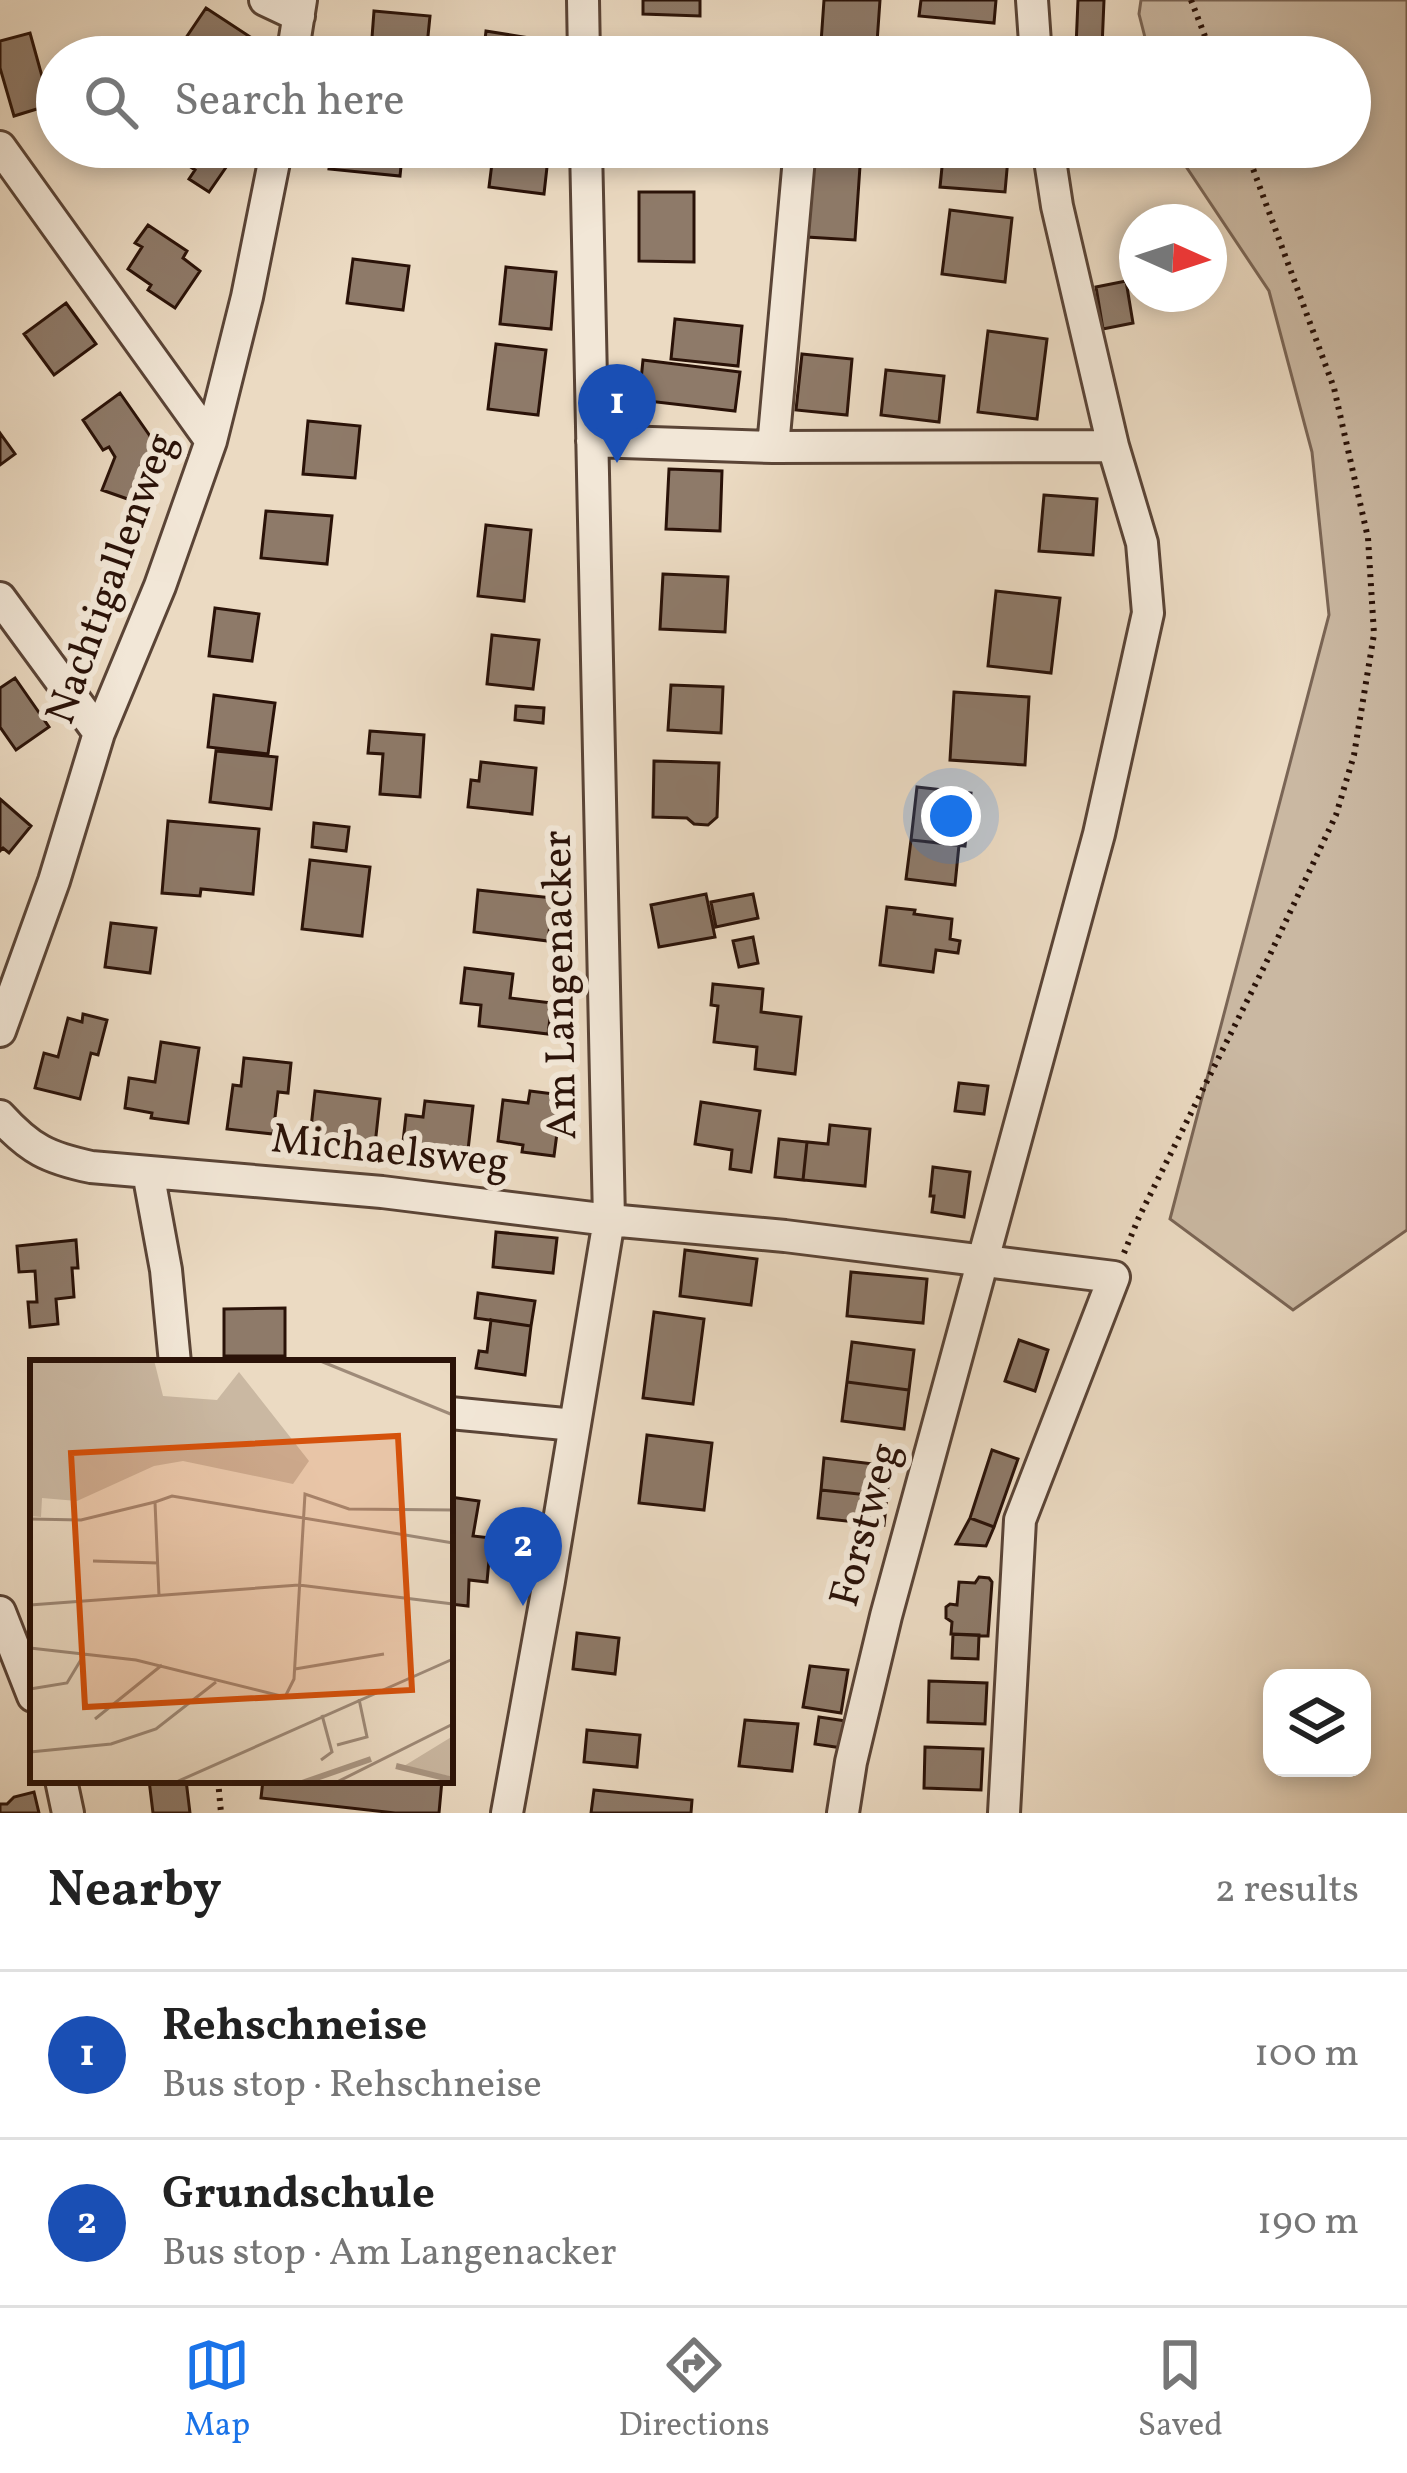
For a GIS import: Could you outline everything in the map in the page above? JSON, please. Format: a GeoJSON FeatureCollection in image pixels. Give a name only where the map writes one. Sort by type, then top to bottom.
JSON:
{"type":"FeatureCollection","features":[{"type":"Feature","properties":{"kind":"street"},"geometry":{"type":"LineString","coordinates":[[265,0],[300,8]]}},
{"type":"Feature","properties":{"kind":"street"},"geometry":{"type":"LineString","coordinates":[[583,0],[584,36]]}},
{"type":"Feature","properties":{"kind":"street"},"geometry":{"type":"LineString","coordinates":[[1032,0],[1035,36]]}},
{"type":"Feature","properties":{"kind":"street"},"geometry":{"type":"LineString","coordinates":[[0,147],[211,441]]}},
{"type":"Feature","properties":{"kind":"street","name":"Nachtigallenweg"},"geometry":{"type":"LineString","coordinates":[[0,1031],[54,881],[99,733],[160,586],[211,441],[273,168]]}},
{"type":"Feature","properties":{"kind":"street","name":"Am Langenacker"},"geometry":{"type":"LineString","coordinates":[[507,1813],[609,1220],[586,168]]}},
{"type":"Feature","properties":{"kind":"street"},"geometry":{"type":"LineString","coordinates":[[773,447],[798,168]]}},
{"type":"Feature","properties":{"kind":"street","name":"Forstweg"},"geometry":{"type":"LineString","coordinates":[[843,1813],[886,1616],[1100,834],[1148,613],[1142,543],[1114,446],[1051,168]]}},
{"type":"Feature","properties":{"kind":"street"},"geometry":{"type":"LineString","coordinates":[[592,441],[773,447],[1114,446]]}},
{"type":"Feature","properties":{"kind":"street"},"geometry":{"type":"LineString","coordinates":[[0,598],[99,733]]}},
{"type":"Feature","properties":{"kind":"street","name":"Michaelsweg"},"geometry":{"type":"LineString","coordinates":[[0,1116],[22,1141],[59,1160],[785,1236],[1114,1277]]}},
{"type":"Feature","properties":{"kind":"street"},"geometry":{"type":"LineString","coordinates":[[148,1172],[166,1270],[175,1360]]}},
{"type":"Feature","properties":{"kind":"street"},"geometry":{"type":"LineString","coordinates":[[1004,1813],[1020,1520],[1114,1277]]}},
{"type":"Feature","properties":{"kind":"street"},"geometry":{"type":"LineString","coordinates":[[453,1412],[575,1425]]}},
{"type":"Feature","properties":{"kind":"street"},"geometry":{"type":"LineString","coordinates":[[0,1612],[30,1688]]}},
{"type":"Feature","properties":{"kind":"street"},"geometry":{"type":"LineString","coordinates":[[62,1783],[68,1813]]}},
{"type":"Feature","properties":{"kind":"path"},"geometry":{"type":"LineString","coordinates":[[1191,0],[1205,36]]}},
{"type":"Feature","properties":{"kind":"path"},"geometry":{"type":"LineString","coordinates":[[1114,1277],[1336,815],[1354,755],[1375,634],[1368,538],[1334,388],[1253,168]]}},
{"type":"Feature","properties":{"kind":"path"},"geometry":{"type":"LineString","coordinates":[[218,1783],[220,1813]]}},
{"type":"Feature","properties":{"kind":"shaded area"},"geometry":{"type":"Polygon","coordinates":[[[1141,0],[1407,0],[1407,1230],[1293,1310],[1170,1219],[1329,615],[1312,452],[1269,291],[1227,228],[1227,204],[1211,204],[1187,168],[1371,168],[1371,36],[1145,36],[1141,0]]]}},
{"type":"Feature","properties":{"kind":"building"},"geometry":{"type":"Polygon","coordinates":[[[643,0],[700,0],[700,16],[643,14],[643,0]]]}},
{"type":"Feature","properties":{"kind":"building"},"geometry":{"type":"Polygon","coordinates":[[[824,0],[880,0],[877,36],[821,36],[824,0]]]}},
{"type":"Feature","properties":{"kind":"building"},"geometry":{"type":"Polygon","coordinates":[[[921,0],[996,0],[994,23],[919,16],[921,0]]]}},
{"type":"Feature","properties":{"kind":"building"},"geometry":{"type":"Polygon","coordinates":[[[1078,0],[1104,0],[1102,36],[1076,36],[1078,0]]]}},
{"type":"Feature","properties":{"kind":"building"},"geometry":{"type":"Polygon","coordinates":[[[206,8],[249,36],[187,36],[206,8]]]}},
{"type":"Feature","properties":{"kind":"building"},"geometry":{"type":"Polygon","coordinates":[[[374,11],[430,16],[428,36],[372,36],[374,11]]]}},
{"type":"Feature","properties":{"kind":"building"},"geometry":{"type":"Polygon","coordinates":[[[30,33],[36,55],[36,109],[14,116],[0,68],[0,41],[30,33]]]}},
{"type":"Feature","properties":{"kind":"building"},"geometry":{"type":"Polygon","coordinates":[[[226,168],[209,192],[189,179],[195,170],[226,168]]]}},
{"type":"Feature","properties":{"kind":"building"},"geometry":{"type":"Polygon","coordinates":[[[329,168],[401,168],[400,176],[329,168]]]}},
{"type":"Feature","properties":{"kind":"building"},"geometry":{"type":"Polygon","coordinates":[[[491,168],[547,168],[544,194],[489,187],[491,168]]]}},
{"type":"Feature","properties":{"kind":"building"},"geometry":{"type":"Polygon","coordinates":[[[811,168],[860,168],[855,240],[807,237],[811,168]]]}},
{"type":"Feature","properties":{"kind":"building"},"geometry":{"type":"Polygon","coordinates":[[[942,168],[1007,168],[1005,192],[940,187],[942,168]]]}},
{"type":"Feature","properties":{"kind":"building"},"geometry":{"type":"Polygon","coordinates":[[[639,192],[694,192],[694,262],[639,261],[639,192]]]}},
{"type":"Feature","properties":{"kind":"building"},"geometry":{"type":"Polygon","coordinates":[[[950,210],[1012,218],[1005,282],[942,274],[950,210]]]}},
{"type":"Feature","properties":{"kind":"building"},"geometry":{"type":"Polygon","coordinates":[[[148,225],[187,251],[183,258],[200,271],[175,308],[128,269],[142,247],[135,243],[148,225]]]}},
{"type":"Feature","properties":{"kind":"building"},"geometry":{"type":"Polygon","coordinates":[[[353,259],[409,266],[403,310],[347,303],[353,259]]]}},
{"type":"Feature","properties":{"kind":"building"},"geometry":{"type":"Polygon","coordinates":[[[506,267],[556,272],[551,329],[500,324],[506,267]]]}},
{"type":"Feature","properties":{"kind":"building"},"geometry":{"type":"Polygon","coordinates":[[[1119,282],[1119,312],[1131,312],[1133,323],[1103,329],[1096,287],[1119,282]]]}},
{"type":"Feature","properties":{"kind":"building"},"geometry":{"type":"Polygon","coordinates":[[[66,303],[96,344],[54,375],[24,334],[66,303]]]}},
{"type":"Feature","properties":{"kind":"building"},"geometry":{"type":"Polygon","coordinates":[[[675,319],[742,326],[738,366],[671,359],[675,319]]]}},
{"type":"Feature","properties":{"kind":"building"},"geometry":{"type":"Polygon","coordinates":[[[988,331],[1047,339],[1037,419],[978,412],[988,331]]]}},
{"type":"Feature","properties":{"kind":"building"},"geometry":{"type":"Polygon","coordinates":[[[496,344],[546,350],[538,415],[488,409],[496,344]]]}},
{"type":"Feature","properties":{"kind":"building"},"geometry":{"type":"Polygon","coordinates":[[[802,354],[852,359],[847,415],[796,410],[802,354]]]}},
{"type":"Feature","properties":{"kind":"building"},"geometry":{"type":"Polygon","coordinates":[[[643,360],[740,372],[735,411],[639,400],[643,360]]]}},
{"type":"Feature","properties":{"kind":"building"},"geometry":{"type":"Polygon","coordinates":[[[886,370],[944,376],[939,422],[881,415],[886,370]]]}},
{"type":"Feature","properties":{"kind":"building"},"geometry":{"type":"Polygon","coordinates":[[[120,393],[159,449],[139,503],[102,490],[115,457],[109,447],[103,450],[83,420],[120,393]]]}},
{"type":"Feature","properties":{"kind":"building"},"geometry":{"type":"Polygon","coordinates":[[[308,421],[360,426],[355,478],[303,474],[308,421]]]}},
{"type":"Feature","properties":{"kind":"building"},"geometry":{"type":"Polygon","coordinates":[[[0,433],[15,454],[0,465],[0,433]]]}},
{"type":"Feature","properties":{"kind":"building"},"geometry":{"type":"Polygon","coordinates":[[[669,469],[722,471],[720,531],[666,529],[669,469]]]}},
{"type":"Feature","properties":{"kind":"building"},"geometry":{"type":"Polygon","coordinates":[[[1044,495],[1097,499],[1093,555],[1039,551],[1044,495]]]}},
{"type":"Feature","properties":{"kind":"building"},"geometry":{"type":"Polygon","coordinates":[[[266,511],[332,516],[327,564],[261,558],[266,511]]]}},
{"type":"Feature","properties":{"kind":"building"},"geometry":{"type":"Polygon","coordinates":[[[486,525],[531,530],[524,601],[478,596],[486,525]]]}},
{"type":"Feature","properties":{"kind":"building"},"geometry":{"type":"Polygon","coordinates":[[[663,574],[728,577],[725,632],[660,629],[663,574]]]}},
{"type":"Feature","properties":{"kind":"building"},"geometry":{"type":"Polygon","coordinates":[[[996,591],[1060,598],[1051,673],[988,666],[996,591]]]}},
{"type":"Feature","properties":{"kind":"building"},"geometry":{"type":"Polygon","coordinates":[[[215,608],[259,614],[252,661],[209,656],[215,608]]]}},
{"type":"Feature","properties":{"kind":"building"},"geometry":{"type":"Polygon","coordinates":[[[492,635],[539,640],[533,689],[487,684],[492,635]]]}},
{"type":"Feature","properties":{"kind":"building"},"geometry":{"type":"Polygon","coordinates":[[[15,678],[49,727],[16,750],[0,727],[0,688],[15,678]]]}},
{"type":"Feature","properties":{"kind":"building"},"geometry":{"type":"Polygon","coordinates":[[[671,685],[723,687],[721,733],[668,730],[671,685]]]}},
{"type":"Feature","properties":{"kind":"building"},"geometry":{"type":"Polygon","coordinates":[[[954,692],[1029,697],[1025,765],[950,760],[954,692]]]}},
{"type":"Feature","properties":{"kind":"building"},"geometry":{"type":"Polygon","coordinates":[[[214,695],[275,703],[268,754],[208,747],[214,695]]]}},
{"type":"Feature","properties":{"kind":"building"},"geometry":{"type":"Polygon","coordinates":[[[516,706],[544,708],[543,723],[515,720],[516,706]]]}},
{"type":"Feature","properties":{"kind":"building"},"geometry":{"type":"Polygon","coordinates":[[[370,731],[424,735],[420,797],[380,794],[383,754],[368,753],[370,731]]]}},
{"type":"Feature","properties":{"kind":"building"},"geometry":{"type":"Polygon","coordinates":[[[216,751],[277,757],[271,809],[210,802],[216,751]]]}},
{"type":"Feature","properties":{"kind":"building"},"geometry":{"type":"Polygon","coordinates":[[[654,761],[719,763],[717,817],[708,825],[687,818],[653,817],[654,761]]]}},
{"type":"Feature","properties":{"kind":"building"},"geometry":{"type":"Polygon","coordinates":[[[481,762],[536,768],[532,814],[468,807],[471,780],[479,781],[481,762]]]}},
{"type":"Feature","properties":{"kind":"building"},"geometry":{"type":"Polygon","coordinates":[[[917,787],[971,793],[965,846],[911,840],[917,787]]]}},
{"type":"Feature","properties":{"kind":"building"},"geometry":{"type":"Polygon","coordinates":[[[0,799],[31,826],[9,853],[0,851],[0,799]]]}},
{"type":"Feature","properties":{"kind":"building"},"geometry":{"type":"Polygon","coordinates":[[[168,821],[259,829],[253,894],[201,889],[200,896],[162,893],[168,821]]]}},
{"type":"Feature","properties":{"kind":"building"},"geometry":{"type":"Polygon","coordinates":[[[314,823],[349,827],[346,851],[312,847],[314,823]]]}},
{"type":"Feature","properties":{"kind":"building"},"geometry":{"type":"Polygon","coordinates":[[[911,840],[959,845],[955,885],[906,879],[911,840]]]}},
{"type":"Feature","properties":{"kind":"building"},"geometry":{"type":"Polygon","coordinates":[[[310,860],[370,867],[362,936],[302,929],[310,860]]]}},
{"type":"Feature","properties":{"kind":"building"},"geometry":{"type":"Polygon","coordinates":[[[478,890],[553,898],[548,941],[474,932],[478,890]]]}},
{"type":"Feature","properties":{"kind":"building"},"geometry":{"type":"Polygon","coordinates":[[[706,894],[715,937],[659,947],[651,905],[706,894]]]}},
{"type":"Feature","properties":{"kind":"building"},"geometry":{"type":"Polygon","coordinates":[[[753,894],[758,918],[716,927],[711,902],[753,894]]]}},
{"type":"Feature","properties":{"kind":"building"},"geometry":{"type":"Polygon","coordinates":[[[887,907],[952,919],[950,939],[960,941],[958,953],[936,950],[933,972],[880,965],[887,907]]]}},
{"type":"Feature","properties":{"kind":"building"},"geometry":{"type":"Polygon","coordinates":[[[111,923],[156,928],[150,973],[105,967],[111,923]]]}},
{"type":"Feature","properties":{"kind":"building"},"geometry":{"type":"Polygon","coordinates":[[[753,937],[758,963],[739,967],[733,941],[753,937]]]}},
{"type":"Feature","properties":{"kind":"building"},"geometry":{"type":"Polygon","coordinates":[[[465,968],[513,974],[510,998],[552,1003],[548,1034],[479,1026],[481,1005],[461,1003],[465,968]]]}},
{"type":"Feature","properties":{"kind":"building"},"geometry":{"type":"Polygon","coordinates":[[[713,984],[763,989],[761,1012],[801,1017],[795,1074],[755,1069],[757,1047],[714,1042],[718,1006],[711,1005],[713,984]]]}},
{"type":"Feature","properties":{"kind":"building"},"geometry":{"type":"Polygon","coordinates":[[[83,1014],[107,1020],[98,1055],[91,1053],[80,1099],[35,1088],[44,1053],[58,1057],[68,1018],[82,1022],[83,1014]]]}},
{"type":"Feature","properties":{"kind":"building"},"geometry":{"type":"Polygon","coordinates":[[[161,1042],[199,1048],[188,1123],[151,1118],[152,1113],[125,1108],[129,1078],[155,1082],[161,1042]]]}},
{"type":"Feature","properties":{"kind":"building"},"geometry":{"type":"Polygon","coordinates":[[[244,1058],[291,1063],[288,1093],[278,1092],[273,1134],[227,1129],[233,1085],[241,1086],[244,1058]]]}},
{"type":"Feature","properties":{"kind":"building"},"geometry":{"type":"Polygon","coordinates":[[[959,1083],[988,1086],[984,1114],[955,1111],[959,1083]]]}},
{"type":"Feature","properties":{"kind":"building"},"geometry":{"type":"Polygon","coordinates":[[[315,1091],[380,1099],[375,1145],[310,1137],[315,1091]]]}},
{"type":"Feature","properties":{"kind":"building"},"geometry":{"type":"Polygon","coordinates":[[[530,1091],[562,1095],[554,1156],[522,1152],[523,1145],[498,1141],[503,1100],[528,1103],[530,1091]]]}},
{"type":"Feature","properties":{"kind":"building"},"geometry":{"type":"Polygon","coordinates":[[[425,1101],[473,1106],[468,1150],[403,1142],[406,1115],[423,1117],[425,1101]]]}},
{"type":"Feature","properties":{"kind":"building"},"geometry":{"type":"Polygon","coordinates":[[[701,1102],[760,1111],[751,1172],[730,1169],[732,1150],[695,1144],[701,1102]]]}},
{"type":"Feature","properties":{"kind":"building"},"geometry":{"type":"Polygon","coordinates":[[[830,1125],[870,1129],[865,1186],[803,1180],[807,1142],[828,1144],[830,1125]]]}},
{"type":"Feature","properties":{"kind":"building"},"geometry":{"type":"Polygon","coordinates":[[[779,1139],[807,1142],[803,1180],[775,1177],[779,1139]]]}},
{"type":"Feature","properties":{"kind":"building"},"geometry":{"type":"Polygon","coordinates":[[[933,1167],[970,1172],[964,1217],[932,1212],[933,1167]]]}},
{"type":"Feature","properties":{"kind":"building"},"geometry":{"type":"Polygon","coordinates":[[[496,1232],[557,1238],[553,1273],[493,1267],[496,1232]]]}},
{"type":"Feature","properties":{"kind":"building"},"geometry":{"type":"Polygon","coordinates":[[[76,1240],[74,1297],[56,1299],[58,1324],[30,1327],[28,1302],[37,1302],[35,1271],[19,1272],[17,1246],[76,1240]]]}},
{"type":"Feature","properties":{"kind":"building"},"geometry":{"type":"Polygon","coordinates":[[[685,1250],[757,1259],[751,1305],[680,1296],[685,1250]]]}},
{"type":"Feature","properties":{"kind":"building"},"geometry":{"type":"Polygon","coordinates":[[[851,1272],[927,1279],[923,1323],[847,1316],[851,1272]]]}},
{"type":"Feature","properties":{"kind":"building"},"geometry":{"type":"Polygon","coordinates":[[[478,1293],[535,1301],[531,1326],[475,1318],[478,1293]]]}},
{"type":"Feature","properties":{"kind":"building"},"geometry":{"type":"Polygon","coordinates":[[[285,1308],[285,1356],[224,1356],[224,1309],[285,1308]]]}},
{"type":"Feature","properties":{"kind":"building"},"geometry":{"type":"Polygon","coordinates":[[[654,1312],[704,1319],[693,1404],[643,1398],[654,1312]]]}},
{"type":"Feature","properties":{"kind":"building"},"geometry":{"type":"Polygon","coordinates":[[[491,1320],[531,1326],[525,1375],[476,1368],[479,1351],[487,1352],[491,1320]]]}},
{"type":"Feature","properties":{"kind":"building"},"geometry":{"type":"Polygon","coordinates":[[[1019,1340],[1048,1350],[1035,1391],[1005,1381],[1019,1340]]]}},
{"type":"Feature","properties":{"kind":"building"},"geometry":{"type":"Polygon","coordinates":[[[852,1342],[914,1350],[909,1390],[847,1382],[852,1342]]]}},
{"type":"Feature","properties":{"kind":"building"},"geometry":{"type":"Polygon","coordinates":[[[847,1382],[909,1390],[904,1429],[842,1421],[847,1382]]]}},
{"type":"Feature","properties":{"kind":"building"},"geometry":{"type":"Polygon","coordinates":[[[647,1435],[712,1443],[704,1510],[639,1503],[647,1435]]]}},
{"type":"Feature","properties":{"kind":"building"},"geometry":{"type":"Polygon","coordinates":[[[992,1450],[1018,1459],[994,1527],[970,1518],[992,1450]]]}},
{"type":"Feature","properties":{"kind":"building"},"geometry":{"type":"Polygon","coordinates":[[[824,1458],[890,1466],[887,1497],[821,1490],[824,1458]]]}},
{"type":"Feature","properties":{"kind":"building"},"geometry":{"type":"Polygon","coordinates":[[[821,1490],[887,1497],[884,1525],[818,1518],[821,1490]]]}},
{"type":"Feature","properties":{"kind":"building"},"geometry":{"type":"Polygon","coordinates":[[[453,1497],[479,1501],[473,1536],[491,1538],[487,1582],[469,1580],[468,1606],[453,1604],[453,1497]]]}},
{"type":"Feature","properties":{"kind":"building"},"geometry":{"type":"Polygon","coordinates":[[[970,1518],[994,1527],[986,1546],[956,1544],[970,1518]]]}},
{"type":"Feature","properties":{"kind":"building"},"geometry":{"type":"Polygon","coordinates":[[[979,1577],[992,1582],[988,1636],[951,1634],[946,1607],[957,1605],[959,1582],[975,1583],[979,1577]]]}},
{"type":"Feature","properties":{"kind":"building"},"geometry":{"type":"Polygon","coordinates":[[[577,1633],[619,1638],[615,1674],[573,1669],[577,1633]]]}},
{"type":"Feature","properties":{"kind":"building"},"geometry":{"type":"Polygon","coordinates":[[[953,1634],[979,1635],[978,1659],[952,1658],[953,1634]]]}},
{"type":"Feature","properties":{"kind":"building"},"geometry":{"type":"Polygon","coordinates":[[[810,1666],[848,1670],[841,1713],[803,1707],[810,1666]]]}},
{"type":"Feature","properties":{"kind":"building"},"geometry":{"type":"Polygon","coordinates":[[[929,1681],[987,1683],[985,1724],[928,1722],[929,1681]]]}},
{"type":"Feature","properties":{"kind":"building"},"geometry":{"type":"Polygon","coordinates":[[[819,1717],[846,1721],[842,1748],[815,1744],[819,1717]]]}},
{"type":"Feature","properties":{"kind":"building"},"geometry":{"type":"Polygon","coordinates":[[[745,1720],[798,1724],[792,1771],[739,1766],[745,1720]]]}},
{"type":"Feature","properties":{"kind":"building"},"geometry":{"type":"Polygon","coordinates":[[[587,1730],[640,1735],[637,1767],[584,1762],[587,1730]]]}},
{"type":"Feature","properties":{"kind":"building"},"geometry":{"type":"Polygon","coordinates":[[[925,1747],[983,1749],[981,1790],[924,1788],[925,1747]]]}},
{"type":"Feature","properties":{"kind":"building"},"geometry":{"type":"Polygon","coordinates":[[[149,1783],[186,1783],[190,1813],[153,1813],[149,1783]]]}},
{"type":"Feature","properties":{"kind":"building"},"geometry":{"type":"Polygon","coordinates":[[[263,1783],[442,1783],[439,1813],[395,1813],[261,1798],[263,1783]]]}},
{"type":"Feature","properties":{"kind":"building"},"geometry":{"type":"Polygon","coordinates":[[[594,1790],[692,1800],[691,1813],[591,1813],[594,1790]]]}},
{"type":"Feature","properties":{"kind":"building"},"geometry":{"type":"Polygon","coordinates":[[[34,1792],[39,1813],[0,1813],[0,1804],[34,1792]]]}},
{"type":"Feature","properties":{"kind":"place","name":"Rehschneise"},"geometry":{"type":"Point","coordinates":[617,463]}},
{"type":"Feature","properties":{"kind":"place","name":"Grundschule"},"geometry":{"type":"Point","coordinates":[523,1606]}}]}
